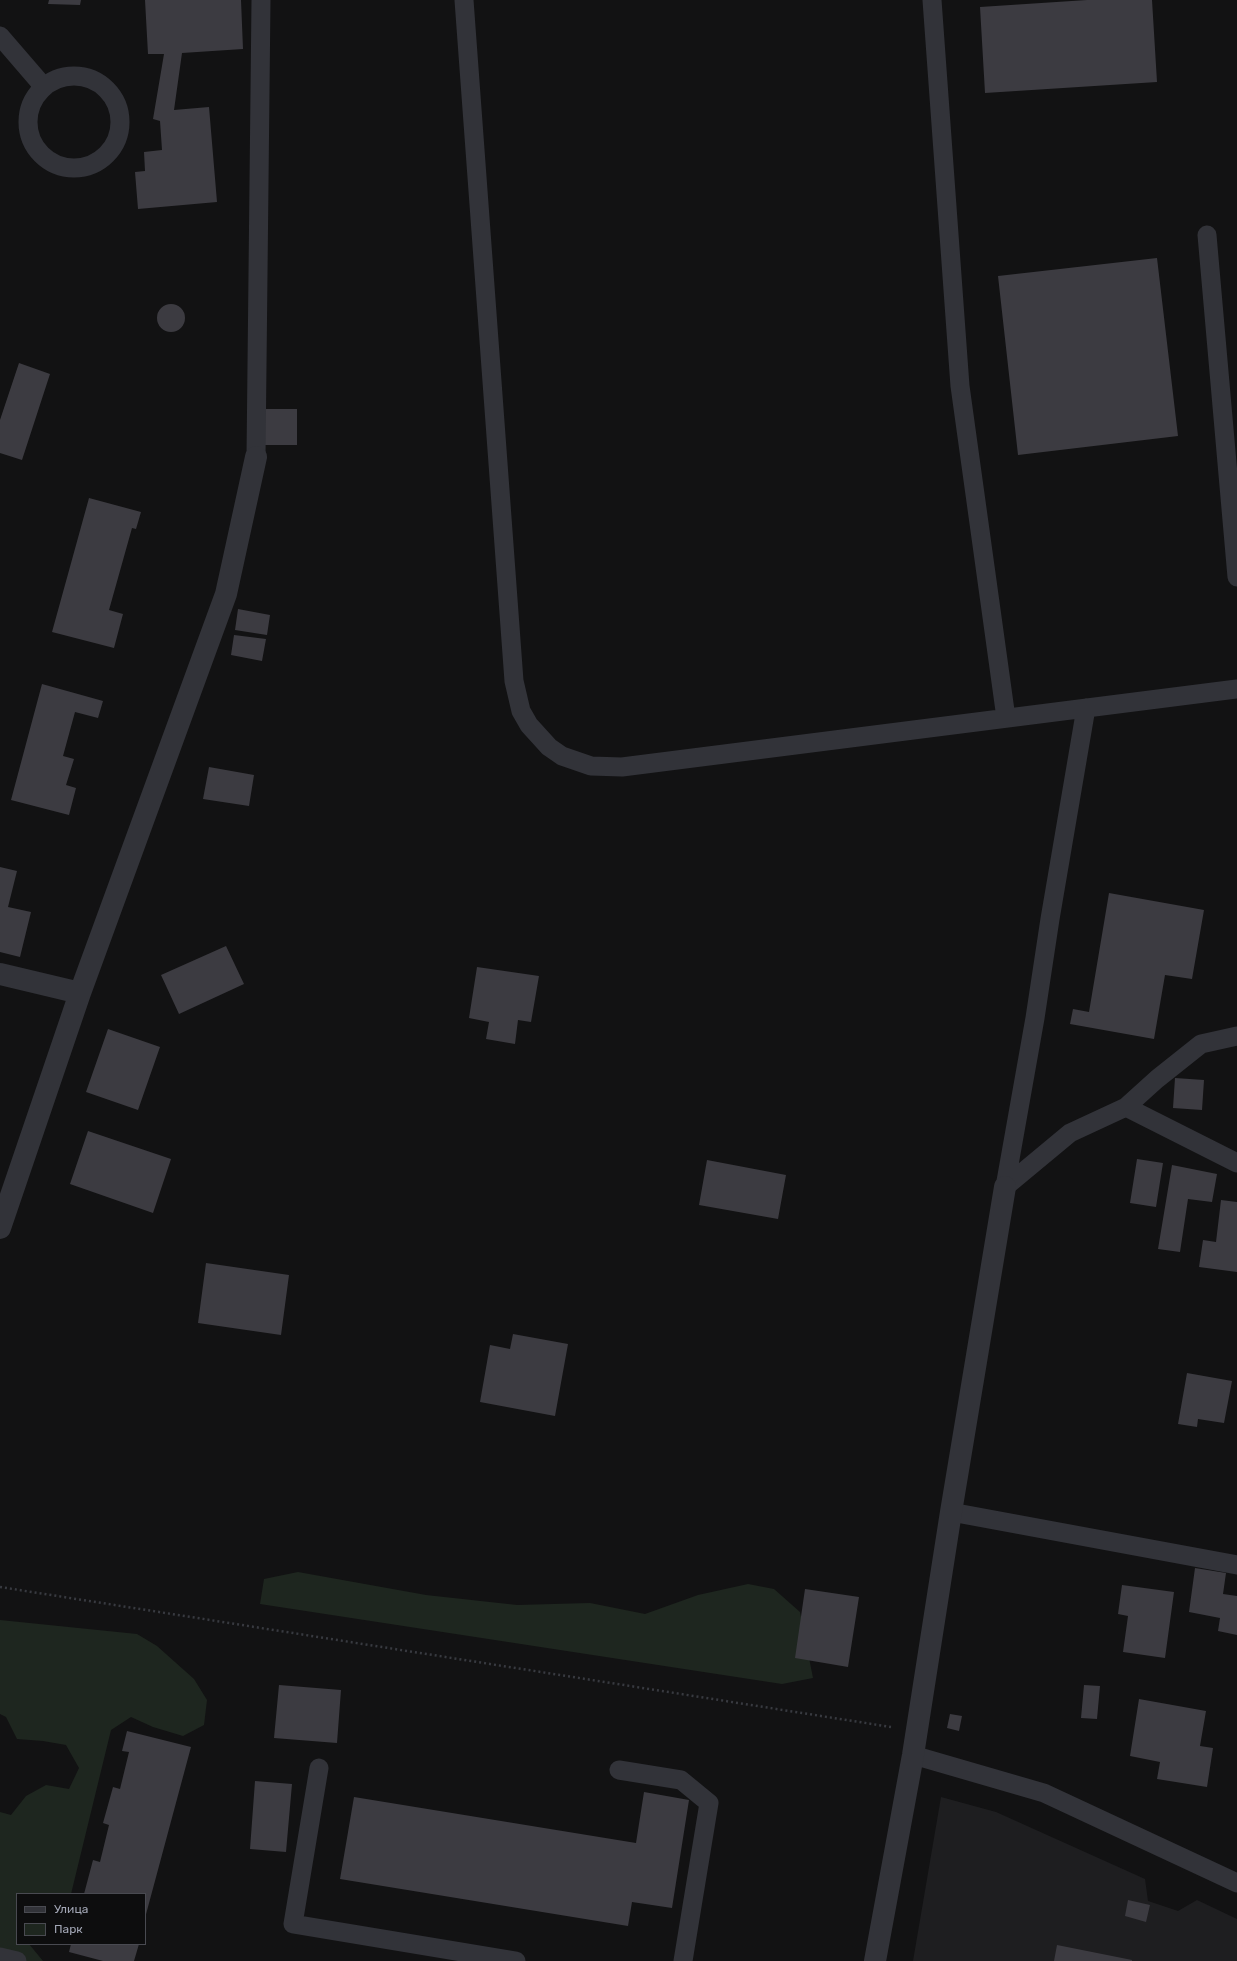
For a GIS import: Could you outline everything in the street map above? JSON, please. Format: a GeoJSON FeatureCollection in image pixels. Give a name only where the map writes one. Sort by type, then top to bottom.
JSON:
{"type":"FeatureCollection","features":[{"type":"Feature","properties":{"kind":"street"},"geometry":{"type":"LineString","coordinates":[[0,1228],[80,993],[226,594],[256,457]]}},
{"type":"Feature","properties":{"kind":"street"},"geometry":{"type":"LineString","coordinates":[[0,974],[80,993]]}},
{"type":"Feature","properties":{"kind":"street"},"geometry":{"type":"LineString","coordinates":[[875,1961],[913,1755],[950,1512],[1005,1187]]}},
{"type":"Feature","properties":{"kind":"lane"},"geometry":{"type":"LineString","coordinates":[[256,457],[261,0]]}},
{"type":"Feature","properties":{"kind":"lane"},"geometry":{"type":"LineString","coordinates":[[464,0],[514,681],[521,711],[529,725],[550,748],[562,756],[591,766],[606,768],[1237,689]]}},
{"type":"Feature","properties":{"kind":"lane"},"geometry":{"type":"LineString","coordinates":[[932,0],[960,386],[1006,718]]}},
{"type":"Feature","properties":{"kind":"lane"},"geometry":{"type":"LineString","coordinates":[[0,36],[44,87]]}},
{"type":"Feature","properties":{"kind":"lane"},"geometry":{"type":"LineString","coordinates":[[78,76],[95,81],[109,92],[118,108],[120,126],[115,144],[104,157],[88,166],[70,168],[51,163],[39,152],[29,135],[28,118],[33,100],[44,87],[59,78],[78,76]]}},
{"type":"Feature","properties":{"kind":"lane"},"geometry":{"type":"LineString","coordinates":[[1207,235],[1237,577]]}},
{"type":"Feature","properties":{"kind":"lane"},"geometry":{"type":"LineString","coordinates":[[1005,1187],[1035,1018],[1050,919],[1086,708]]}},
{"type":"Feature","properties":{"kind":"lane"},"geometry":{"type":"LineString","coordinates":[[1005,1187],[1070,1133],[1126,1107],[1157,1079],[1201,1044],[1237,1036]]}},
{"type":"Feature","properties":{"kind":"lane"},"geometry":{"type":"LineString","coordinates":[[1126,1107],[1237,1163]]}},
{"type":"Feature","properties":{"kind":"lane"},"geometry":{"type":"LineString","coordinates":[[950,1512],[1237,1565]]}},
{"type":"Feature","properties":{"kind":"lane"},"geometry":{"type":"LineString","coordinates":[[913,1755],[1044,1793],[1237,1883]]}},
{"type":"Feature","properties":{"kind":"lane"},"geometry":{"type":"LineString","coordinates":[[320,1768],[293,1924],[516,1961]]}},
{"type":"Feature","properties":{"kind":"lane"},"geometry":{"type":"LineString","coordinates":[[619,1770],[681,1780],[709,1803],[683,1961]]}},
{"type":"Feature","properties":{"kind":"lane"},"geometry":{"type":"LineString","coordinates":[[0,1957],[17,1961]]}},
{"type":"Feature","properties":{"kind":"path"},"geometry":{"type":"LineString","coordinates":[[0,1586],[917,1731]]}},
{"type":"Feature","properties":{"kind":"shaded area"},"geometry":{"type":"Polygon","coordinates":[[[941,1797],[996,1812],[1145,1879],[1148,1901],[1178,1911],[1197,1900],[1237,1919],[1237,1961],[913,1961],[941,1797]]]}},
{"type":"Feature","properties":{"kind":"green space"},"geometry":{"type":"Polygon","coordinates":[[[298,1572],[426,1595],[517,1605],[590,1603],[645,1614],[698,1595],[748,1584],[774,1589],[800,1612],[813,1678],[782,1684],[260,1604],[264,1579],[298,1572]]]}},
{"type":"Feature","properties":{"kind":"green space"},"geometry":{"type":"Polygon","coordinates":[[[0,1620],[137,1634],[157,1646],[194,1679],[207,1700],[204,1725],[183,1736],[153,1727],[131,1717],[111,1730],[71,1893],[16,1893],[16,1945],[30,1945],[43,1961],[0,1961],[0,1812],[11,1815],[26,1796],[46,1785],[69,1789],[79,1768],[66,1745],[17,1739],[6,1717],[0,1714],[0,1620]]]}},
{"type":"Feature","properties":{"kind":"building"},"geometry":{"type":"Polygon","coordinates":[[[49,0],[81,0],[80,5],[48,4],[49,0]]]}},
{"type":"Feature","properties":{"kind":"building"},"geometry":{"type":"Polygon","coordinates":[[[145,0],[241,0],[243,49],[182,53],[174,110],[209,107],[217,202],[138,209],[135,172],[145,171],[144,152],[162,150],[160,121],[153,119],[164,54],[148,54],[145,0]]]}},
{"type":"Feature","properties":{"kind":"building"},"geometry":{"type":"Polygon","coordinates":[[[1087,0],[1152,0],[1157,82],[985,93],[980,7],[1087,0]]]}},
{"type":"Feature","properties":{"kind":"building"},"geometry":{"type":"Polygon","coordinates":[[[1157,258],[1178,436],[1018,455],[998,276],[1157,258]]]}},
{"type":"Feature","properties":{"kind":"building"},"geometry":{"type":"Polygon","coordinates":[[[171,304],[177,305],[181,308],[184,312],[184,324],[181,328],[177,331],[171,332],[165,331],[161,328],[158,324],[157,318],[158,312],[161,308],[165,305],[171,304]]]}},
{"type":"Feature","properties":{"kind":"building"},"geometry":{"type":"Polygon","coordinates":[[[19,363],[50,374],[22,460],[0,453],[0,420],[19,363]]]}},
{"type":"Feature","properties":{"kind":"building"},"geometry":{"type":"Polygon","coordinates":[[[264,409],[297,409],[297,445],[264,445],[264,409]]]}},
{"type":"Feature","properties":{"kind":"building"},"geometry":{"type":"Polygon","coordinates":[[[89,498],[141,512],[136,529],[132,528],[109,610],[123,614],[114,648],[52,632],[89,498]]]}},
{"type":"Feature","properties":{"kind":"building"},"geometry":{"type":"Polygon","coordinates":[[[238,609],[270,615],[267,635],[235,630],[238,609]]]}},
{"type":"Feature","properties":{"kind":"building"},"geometry":{"type":"Polygon","coordinates":[[[234,635],[266,639],[262,661],[231,655],[234,635]]]}},
{"type":"Feature","properties":{"kind":"building"},"geometry":{"type":"Polygon","coordinates":[[[42,684],[103,701],[98,718],[75,712],[63,756],[74,759],[66,785],[76,788],[69,815],[11,800],[42,684]]]}},
{"type":"Feature","properties":{"kind":"building"},"geometry":{"type":"Polygon","coordinates":[[[209,767],[254,775],[249,806],[203,799],[209,767]]]}},
{"type":"Feature","properties":{"kind":"building"},"geometry":{"type":"Polygon","coordinates":[[[0,867],[17,871],[8,907],[31,912],[20,957],[0,952],[0,867]]]}},
{"type":"Feature","properties":{"kind":"building"},"geometry":{"type":"Polygon","coordinates":[[[1109,893],[1204,910],[1192,979],[1165,975],[1154,1039],[1070,1024],[1073,1009],[1089,1012],[1109,893]]]}},
{"type":"Feature","properties":{"kind":"building"},"geometry":{"type":"Polygon","coordinates":[[[226,946],[244,984],[179,1014],[161,975],[226,946]]]}},
{"type":"Feature","properties":{"kind":"building"},"geometry":{"type":"Polygon","coordinates":[[[477,967],[539,976],[531,1022],[518,1020],[515,1044],[486,1039],[489,1022],[469,1018],[477,967]]]}},
{"type":"Feature","properties":{"kind":"building"},"geometry":{"type":"Polygon","coordinates":[[[108,1029],[160,1047],[138,1110],[86,1092],[108,1029]]]}},
{"type":"Feature","properties":{"kind":"building"},"geometry":{"type":"Polygon","coordinates":[[[1175,1078],[1204,1080],[1202,1110],[1173,1108],[1175,1078]]]}},
{"type":"Feature","properties":{"kind":"building"},"geometry":{"type":"Polygon","coordinates":[[[88,1131],[171,1159],[153,1213],[70,1184],[88,1131]]]}},
{"type":"Feature","properties":{"kind":"building"},"geometry":{"type":"Polygon","coordinates":[[[1137,1159],[1163,1163],[1156,1207],[1130,1203],[1137,1159]]]}},
{"type":"Feature","properties":{"kind":"building"},"geometry":{"type":"Polygon","coordinates":[[[707,1160],[786,1175],[778,1219],[699,1205],[707,1160]]]}},
{"type":"Feature","properties":{"kind":"building"},"geometry":{"type":"Polygon","coordinates":[[[1172,1165],[1217,1174],[1212,1202],[1188,1199],[1180,1252],[1158,1249],[1172,1165]]]}},
{"type":"Feature","properties":{"kind":"building"},"geometry":{"type":"Polygon","coordinates":[[[1221,1200],[1237,1202],[1237,1272],[1199,1267],[1203,1240],[1216,1242],[1221,1200]]]}},
{"type":"Feature","properties":{"kind":"building"},"geometry":{"type":"Polygon","coordinates":[[[206,1263],[289,1275],[281,1335],[198,1323],[206,1263]]]}},
{"type":"Feature","properties":{"kind":"building"},"geometry":{"type":"Polygon","coordinates":[[[513,1334],[568,1344],[555,1416],[480,1402],[490,1345],[510,1349],[513,1334]]]}},
{"type":"Feature","properties":{"kind":"building"},"geometry":{"type":"Polygon","coordinates":[[[1187,1373],[1232,1381],[1224,1423],[1198,1419],[1197,1427],[1178,1424],[1187,1373]]]}},
{"type":"Feature","properties":{"kind":"building"},"geometry":{"type":"Polygon","coordinates":[[[1195,1568],[1226,1573],[1223,1594],[1237,1596],[1237,1635],[1218,1631],[1220,1618],[1189,1612],[1195,1568]]]}},
{"type":"Feature","properties":{"kind":"building"},"geometry":{"type":"Polygon","coordinates":[[[1122,1585],[1174,1592],[1165,1658],[1123,1652],[1128,1616],[1118,1614],[1122,1585]]]}},
{"type":"Feature","properties":{"kind":"building"},"geometry":{"type":"Polygon","coordinates":[[[805,1589],[859,1597],[848,1667],[795,1658],[805,1589]]]}},
{"type":"Feature","properties":{"kind":"building"},"geometry":{"type":"Polygon","coordinates":[[[279,1685],[341,1690],[337,1743],[274,1738],[279,1685]]]}},
{"type":"Feature","properties":{"kind":"building"},"geometry":{"type":"Polygon","coordinates":[[[1084,1685],[1100,1686],[1097,1719],[1081,1718],[1084,1685]]]}},
{"type":"Feature","properties":{"kind":"building"},"geometry":{"type":"Polygon","coordinates":[[[1139,1699],[1206,1711],[1200,1746],[1213,1748],[1207,1787],[1157,1779],[1160,1762],[1130,1756],[1139,1699]]]}},
{"type":"Feature","properties":{"kind":"building"},"geometry":{"type":"Polygon","coordinates":[[[950,1714],[962,1716],[959,1731],[947,1728],[950,1714]]]}},
{"type":"Feature","properties":{"kind":"building"},"geometry":{"type":"Polygon","coordinates":[[[127,1731],[191,1747],[146,1914],[146,1893],[84,1893],[93,1860],[100,1862],[109,1825],[103,1823],[113,1787],[120,1789],[129,1752],[122,1751],[127,1731]]]}},
{"type":"Feature","properties":{"kind":"building"},"geometry":{"type":"Polygon","coordinates":[[[255,1781],[292,1784],[286,1852],[250,1849],[255,1781]]]}},
{"type":"Feature","properties":{"kind":"building"},"geometry":{"type":"Polygon","coordinates":[[[644,1792],[689,1800],[672,1908],[632,1902],[628,1926],[340,1879],[354,1797],[636,1843],[644,1792]]]}},
{"type":"Feature","properties":{"kind":"building"},"geometry":{"type":"Polygon","coordinates":[[[1128,1900],[1150,1905],[1146,1922],[1125,1916],[1128,1900]]]}},
{"type":"Feature","properties":{"kind":"building"},"geometry":{"type":"Polygon","coordinates":[[[71,1945],[139,1945],[134,1961],[103,1961],[69,1952],[71,1945]]]}},
{"type":"Feature","properties":{"kind":"building"},"geometry":{"type":"Polygon","coordinates":[[[1057,1945],[1132,1960],[1132,1961],[1054,1961],[1057,1945]]]}}]}
